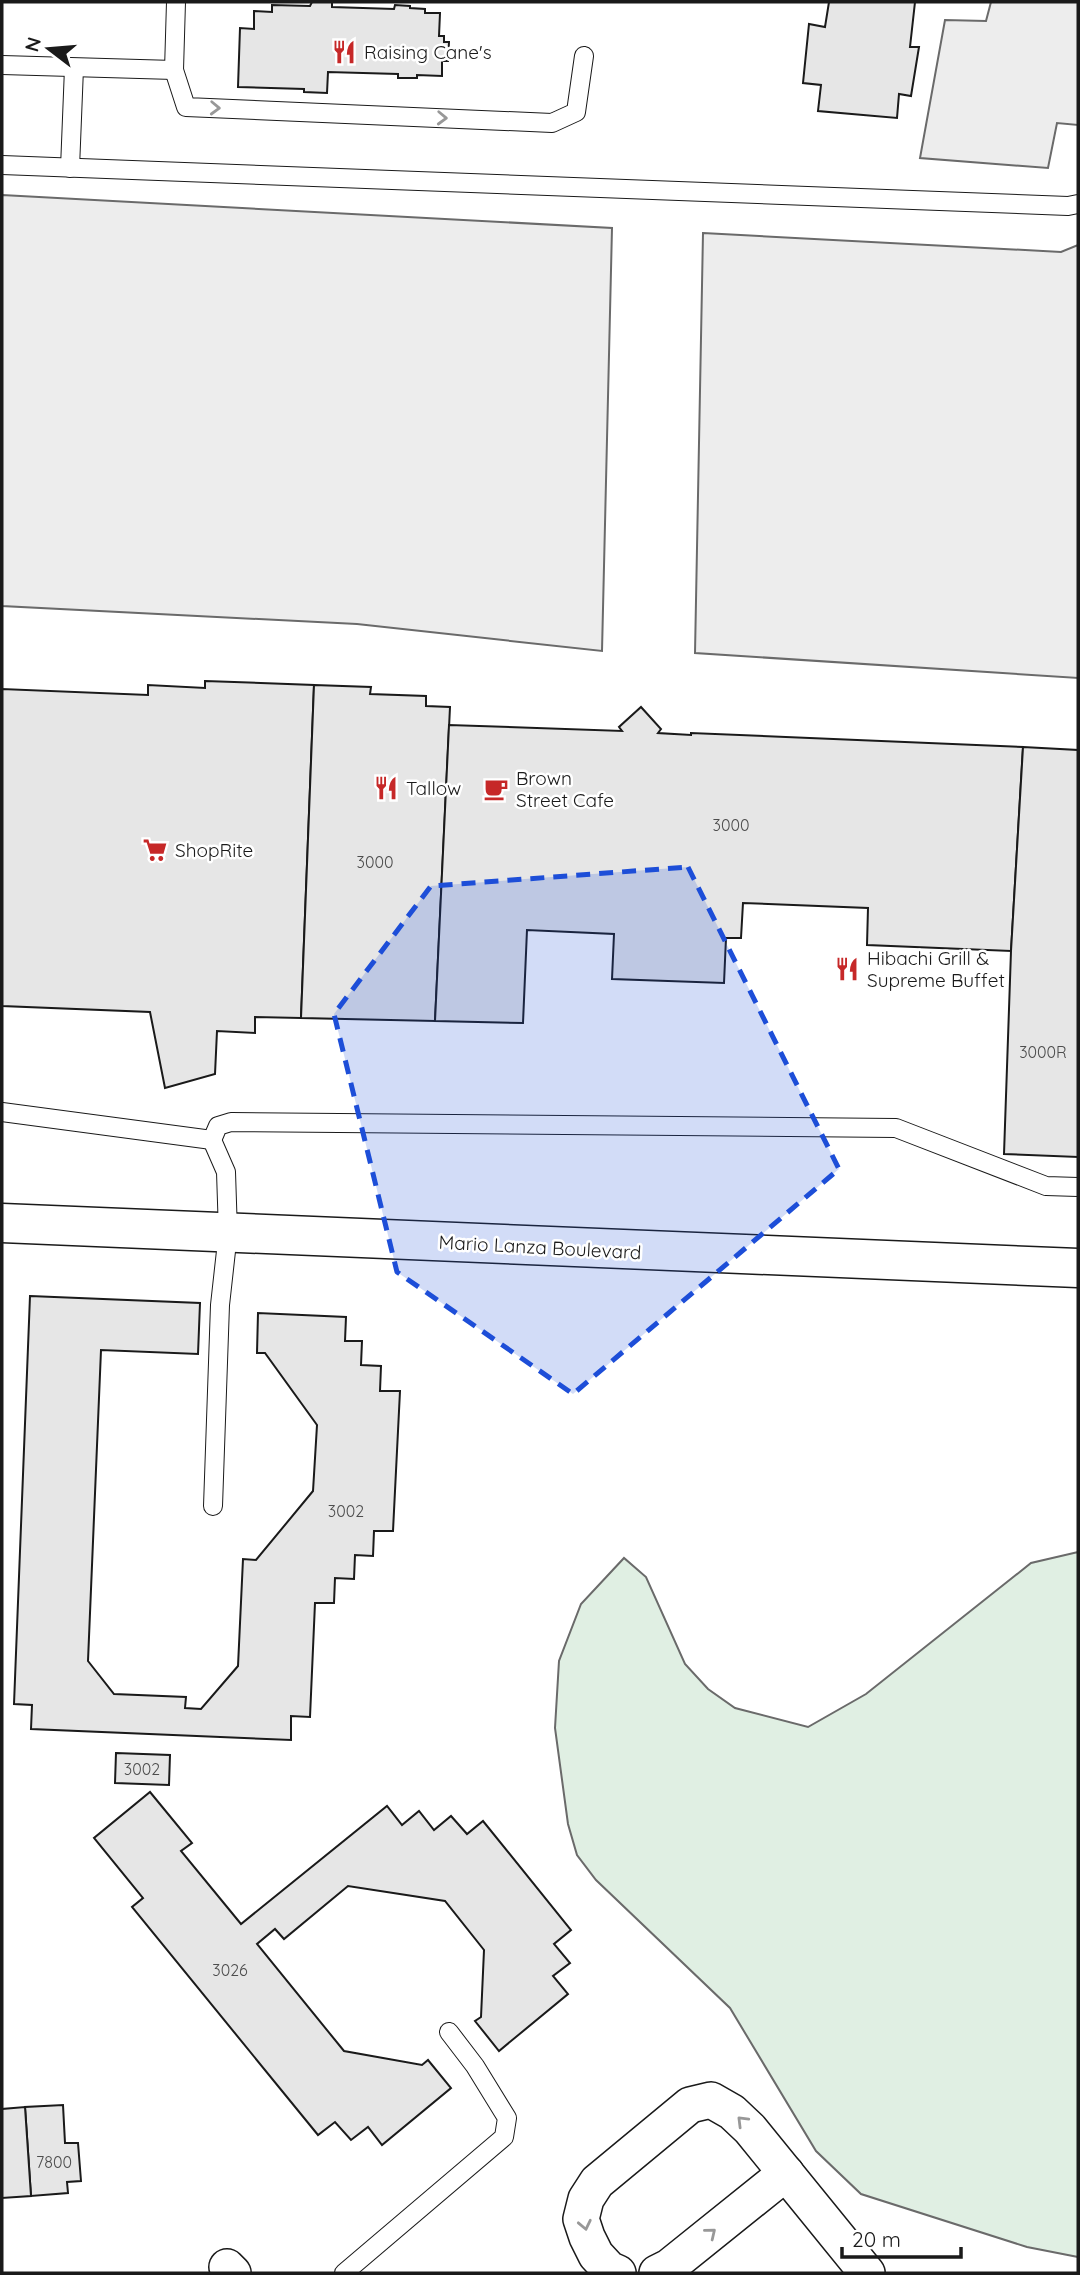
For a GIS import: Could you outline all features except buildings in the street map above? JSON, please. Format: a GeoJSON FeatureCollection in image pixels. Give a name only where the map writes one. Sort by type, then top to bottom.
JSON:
{"type":"FeatureCollection","features":[{"type":"Feature","properties":{"kind":"street","name":"Mario Lanza Boulevard"},"geometry":{"type":"LineString","coordinates":[[2,1223],[1078,1268]]}},
{"type":"Feature","properties":{"kind":"street"},"geometry":{"type":"LineString","coordinates":[[618,2273],[609,2269],[596,2255],[587,2236],[582,2218],[586,2199],[597,2182],[690,2105],[711,2100],[733,2112],[750,2129],[867,2273]]}},
{"type":"Feature","properties":{"kind":"street"},"geometry":{"type":"LineString","coordinates":[[657,2273],[669,2267],[786,2173]]}},
{"type":"Feature","properties":{"kind":"lane"},"geometry":{"type":"LineString","coordinates":[[176,2],[174,70],[186,107],[552,123],[576,111],[584,56]]}},
{"type":"Feature","properties":{"kind":"lane"},"geometry":{"type":"LineString","coordinates":[[2,65],[174,70]]}},
{"type":"Feature","properties":{"kind":"lane"},"geometry":{"type":"LineString","coordinates":[[70,168],[74,68]]}},
{"type":"Feature","properties":{"kind":"lane"},"geometry":{"type":"LineString","coordinates":[[2,165],[1055,206],[1078,204]]}},
{"type":"Feature","properties":{"kind":"lane"},"geometry":{"type":"LineString","coordinates":[[2,1112],[212,1140]]}},
{"type":"Feature","properties":{"kind":"lane"},"geometry":{"type":"LineString","coordinates":[[213,1506],[220,1305],[228,1233],[226,1171],[212,1140],[218,1126],[231,1122],[896,1128],[1046,1186],[1078,1187]]}},
{"type":"Feature","properties":{"kind":"lane"},"geometry":{"type":"LineString","coordinates":[[344,2273],[504,2137],[507,2118],[475,2066],[449,2032]]}},
{"type":"Feature","properties":{"kind":"highlighted area"},"geometry":{"type":"Polygon","coordinates":[[[688,867],[839,1169],[573,1394],[397,1272],[334,1014],[431,886],[688,867]]]}},
{"type":"Feature","properties":{"kind":"green space"},"geometry":{"type":"Polygon","coordinates":[[[1078,1552],[1078,2257],[1027,2247],[861,2194],[816,2151],[730,2008],[596,1880],[577,1855],[568,1824],[555,1728],[559,1661],[581,1604],[624,1558],[646,1577],[685,1664],[708,1689],[735,1708],[808,1727],[866,1694],[1031,1563],[1078,1552]]]}},
{"type":"Feature","properties":{"kind":"shaded area"},"geometry":{"type":"Polygon","coordinates":[[[991,2],[1078,2],[1078,125],[1057,123],[1048,168],[920,158],[945,20],[986,21],[991,2]]]}},
{"type":"Feature","properties":{"kind":"shaded area"},"geometry":{"type":"Polygon","coordinates":[[[2,195],[612,228],[602,651],[357,624],[2,606],[2,195]]]}},
{"type":"Feature","properties":{"kind":"shaded area"},"geometry":{"type":"Polygon","coordinates":[[[703,233],[1061,252],[1078,245],[1078,678],[695,653],[703,233]]]}},
{"type":"Feature","properties":{"kind":"place","name":"Raising Cane's"},"geometry":{"type":"Point","coordinates":[344,52]}},
{"type":"Feature","properties":{"kind":"place","name":"Tallow"},"geometry":{"type":"Point","coordinates":[386,788]}},
{"type":"Feature","properties":{"kind":"place","name":"Brown Street Cafe"},"geometry":{"type":"Point","coordinates":[496,789]}},
{"type":"Feature","properties":{"kind":"place","name":"ShopRite"},"geometry":{"type":"Point","coordinates":[155,850]}},
{"type":"Feature","properties":{"kind":"place","name":"Hibachi Grill & Supreme Buffet"},"geometry":{"type":"Point","coordinates":[847,969]}}]}
